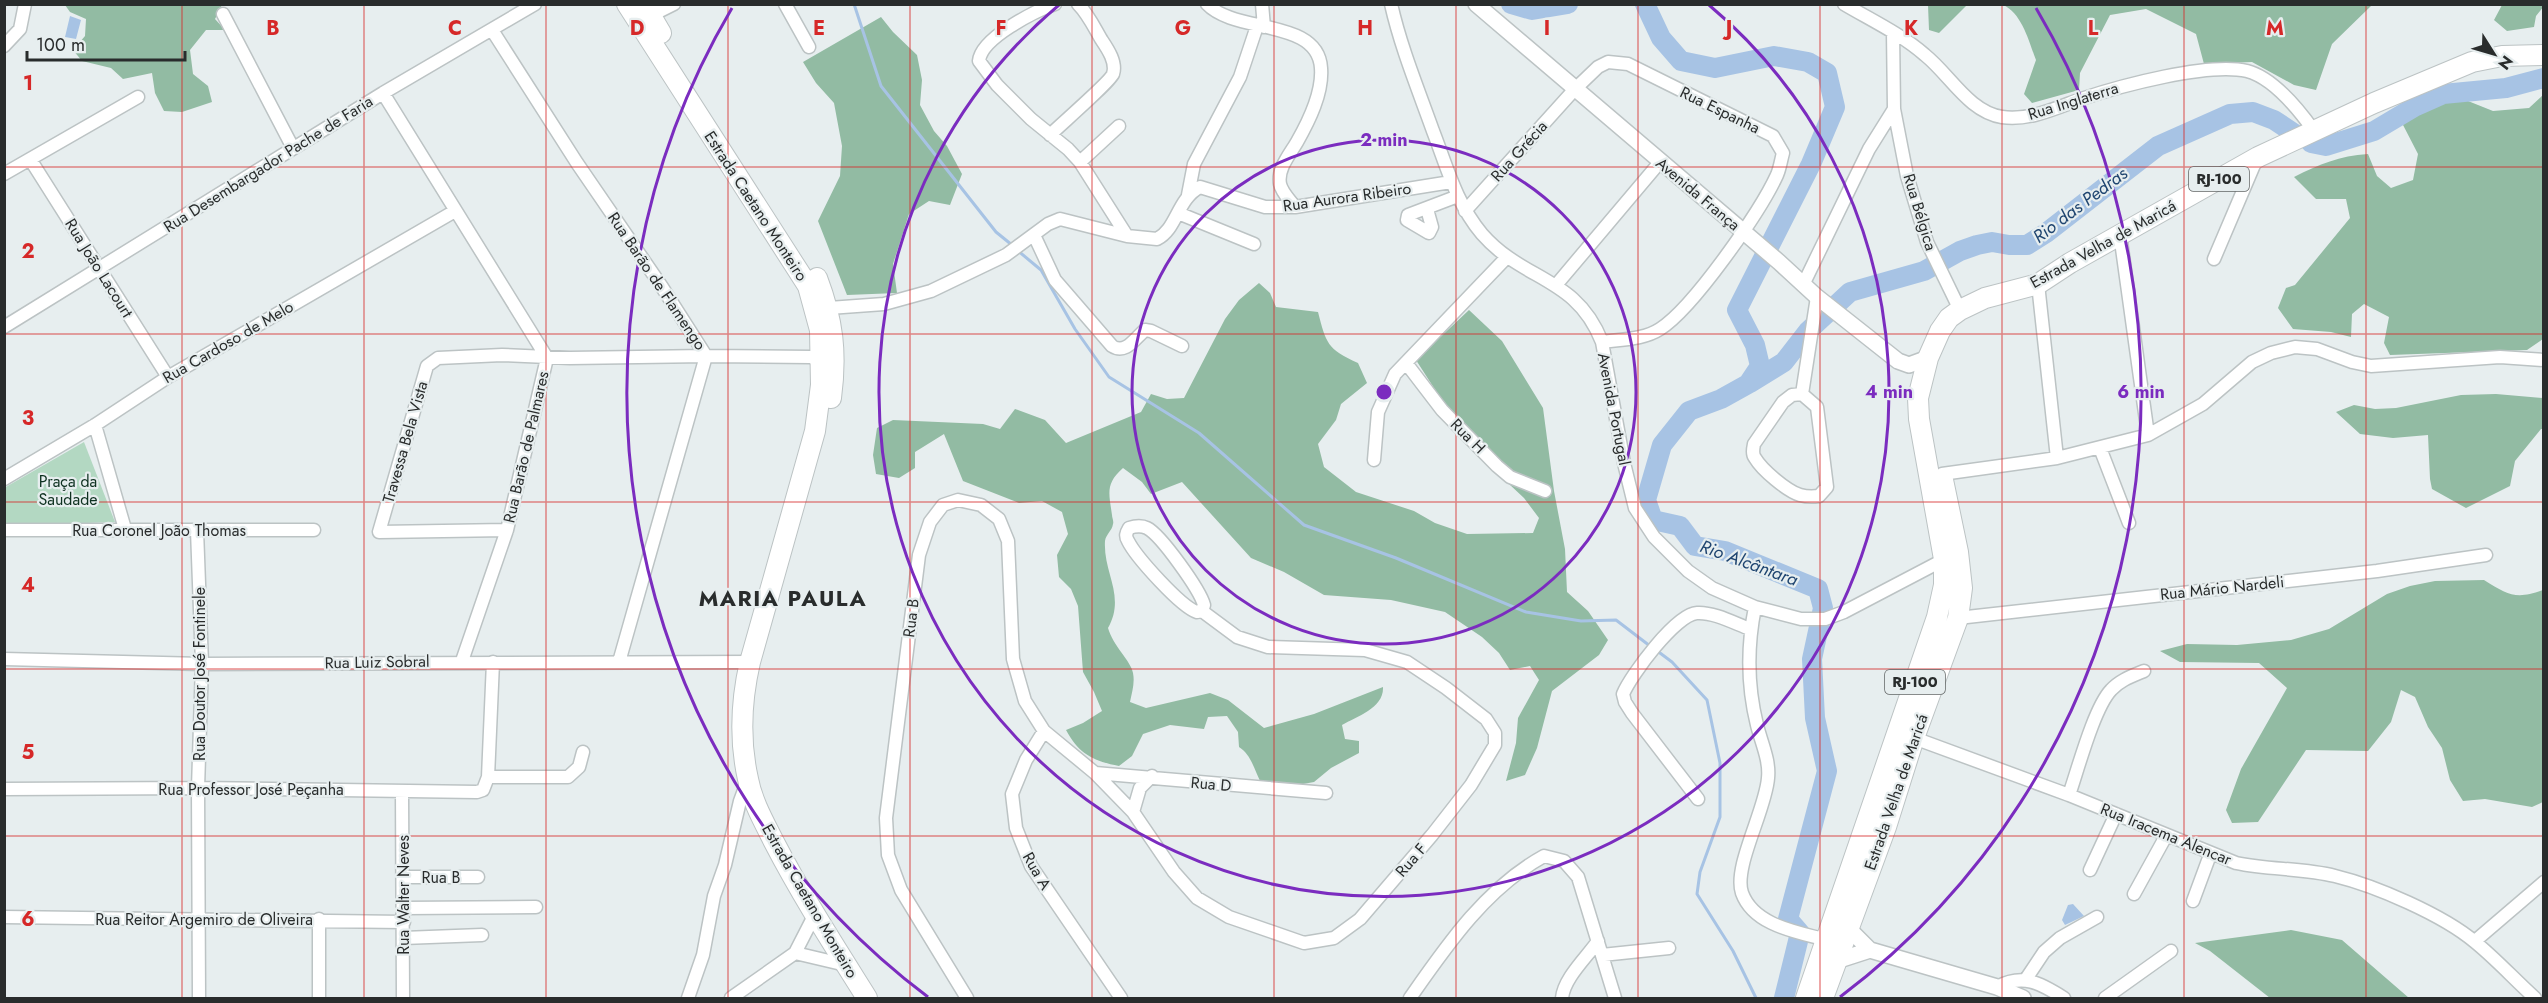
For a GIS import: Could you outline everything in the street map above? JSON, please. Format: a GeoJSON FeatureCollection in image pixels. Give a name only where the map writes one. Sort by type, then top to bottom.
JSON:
{"type":"FeatureCollection","features":[{"type":"Feature","properties":{"kind":"main road","name":"Estrada Caetano Monteiro"},"geometry":{"type":"LineString","coordinates":[[627,4],[808,286],[820,330],[828,366],[828,424],[757,679],[753,708],[755,741],[768,804],[880,999]]}},
{"type":"Feature","properties":{"kind":"main road","name":"Estrada Caetano Monteiro"},"geometry":{"type":"LineString","coordinates":[[647,10],[817,278],[829,308],[833,329],[815,431],[750,662],[744,690],[741,737],[748,781],[761,816],[783,859],[867,999]]}},
{"type":"Feature","properties":{"kind":"main road","name":"Estrada Velha de Maricá"},"geometry":{"type":"LineString","coordinates":[[1817,993],[1836,961],[1849,929],[1886,827],[1914,738],[1958,618],[1962,588],[1951,556],[1918,408],[1926,365],[1940,331],[1949,318],[1985,298],[2038,284],[2120,234],[2258,156],[2374,103],[2472,62],[2502,56],[2544,55]]}},
{"type":"Feature","properties":{"kind":"main road","name":"Estrada Velha de Maricá"},"geometry":{"type":"LineString","coordinates":[[1817,993],[1827,940],[1937,617],[1951,556],[1926,365]]}},
{"type":"Feature","properties":{"kind":"street"},"geometry":{"type":"LineString","coordinates":[[4,46],[20,29],[25,4]]}},
{"type":"Feature","properties":{"kind":"street","name":"Rua Desembargador Pache de Faria"},"geometry":{"type":"LineString","coordinates":[[4,327],[383,93],[535,4]]}},
{"type":"Feature","properties":{"kind":"street"},"geometry":{"type":"LineString","coordinates":[[647,10],[674,4]]}},
{"type":"Feature","properties":{"kind":"street"},"geometry":{"type":"LineString","coordinates":[[784,4],[808,46]]}},
{"type":"Feature","properties":{"kind":"street"},"geometry":{"type":"LineString","coordinates":[[1055,4],[1015,23],[994,39],[979,57],[979,61],[997,85],[1080,162],[1127,236]]}},
{"type":"Feature","properties":{"kind":"street"},"geometry":{"type":"LineString","coordinates":[[1050,135],[1105,84],[1113,73],[1113,62],[1107,49],[1078,4]]}},
{"type":"Feature","properties":{"kind":"street"},"geometry":{"type":"LineString","coordinates":[[1207,4],[1222,15],[1281,30],[1302,38],[1314,49],[1321,65],[1321,85],[1310,115],[1280,172],[1280,183],[1295,207]]}},
{"type":"Feature","properties":{"kind":"street"},"geometry":{"type":"LineString","coordinates":[[829,308],[884,304],[931,291],[1006,255],[1048,224],[1060,219],[1127,236],[1157,239],[1165,234],[1188,195],[1194,164],[1240,77],[1261,26],[1262,4]]}},
{"type":"Feature","properties":{"kind":"street","name":"Avenida Portugal"},"geometry":{"type":"LineString","coordinates":[[1391,4],[1404,51],[1450,182],[1465,211],[1483,235],[1507,257],[1527,270],[1557,284],[1576,300],[1595,324],[1602,342],[1624,463],[1635,508],[1654,537],[1688,571],[1712,588],[1755,607],[1801,620],[1825,619],[1844,612],[1951,556]]}},
{"type":"Feature","properties":{"kind":"street","name":"Avenida França"},"geometry":{"type":"LineString","coordinates":[[1476,4],[1574,90],[1804,283],[1817,297],[1898,361],[1909,365],[1926,365]]}},
{"type":"Feature","properties":{"kind":"street","name":"Rua Inglaterra"},"geometry":{"type":"LineString","coordinates":[[1844,4],[1893,32],[1925,54],[1967,98],[1985,112],[2003,117],[2029,117],[2119,86],[2220,70],[2248,71],[2271,85],[2294,104],[2314,131]]}},
{"type":"Feature","properties":{"kind":"street"},"geometry":{"type":"LineString","coordinates":[[223,14],[293,148]]}},
{"type":"Feature","properties":{"kind":"street","name":"Rua Barão de Flamengo"},"geometry":{"type":"LineString","coordinates":[[492,30],[577,163],[706,356],[619,662]]}},
{"type":"Feature","properties":{"kind":"street","name":"Rua Bélgica"},"geometry":{"type":"LineString","coordinates":[[1893,32],[1894,109],[1907,176],[1927,242],[1960,310]]}},
{"type":"Feature","properties":{"kind":"street","name":"Rua Espanha"},"geometry":{"type":"LineString","coordinates":[[1574,90],[1598,67],[1608,62],[1619,62],[1773,136],[1784,153],[1777,175],[1743,231]]}},
{"type":"Feature","properties":{"kind":"street","name":"Rua Grécia"},"geometry":{"type":"LineString","coordinates":[[1465,211],[1574,90]]}},
{"type":"Feature","properties":{"kind":"street","name":"Rua Barão de Palmares"},"geometry":{"type":"LineString","coordinates":[[383,93],[547,358],[507,530],[462,662]]}},
{"type":"Feature","properties":{"kind":"street"},"geometry":{"type":"LineString","coordinates":[[4,174],[138,97]]}},
{"type":"Feature","properties":{"kind":"street"},"geometry":{"type":"LineString","coordinates":[[1804,283],[1864,159],[1894,109]]}},
{"type":"Feature","properties":{"kind":"street"},"geometry":{"type":"LineString","coordinates":[[1080,162],[1119,126]]}},
{"type":"Feature","properties":{"kind":"street"},"geometry":{"type":"LineString","coordinates":[[2214,259],[2258,156]]}},
{"type":"Feature","properties":{"kind":"street","name":"Rua João Lacourt"},"geometry":{"type":"LineString","coordinates":[[30,159],[168,376]]}},
{"type":"Feature","properties":{"kind":"street"},"geometry":{"type":"LineString","coordinates":[[1557,284],[1660,162]]}},
{"type":"Feature","properties":{"kind":"street","name":"Rua Aurora Ribeiro"},"geometry":{"type":"LineString","coordinates":[[1188,195],[1200,187],[1266,207],[1295,207],[1450,182]]}},
{"type":"Feature","properties":{"kind":"street"},"geometry":{"type":"LineString","coordinates":[[1426,209],[1458,196]]}},
{"type":"Feature","properties":{"kind":"street","name":"Rua Cardoso de Melo"},"geometry":{"type":"LineString","coordinates":[[4,479],[95,425],[168,376],[455,211]]}},
{"type":"Feature","properties":{"kind":"street"},"geometry":{"type":"LineString","coordinates":[[1178,213],[1254,244]]}},
{"type":"Feature","properties":{"kind":"street"},"geometry":{"type":"LineString","coordinates":[[1602,342],[1638,338],[1659,330],[1678,314],[1743,231]]}},
{"type":"Feature","properties":{"kind":"street"},"geometry":{"type":"LineString","coordinates":[[2120,234],[2148,435]]}},
{"type":"Feature","properties":{"kind":"street"},"geometry":{"type":"LineString","coordinates":[[1034,235],[1055,280],[1117,350],[1125,349],[1144,330],[1182,346]]}},
{"type":"Feature","properties":{"kind":"street"},"geometry":{"type":"LineString","coordinates":[[1374,460],[1378,412],[1395,374],[1507,257]]}},
{"type":"Feature","properties":{"kind":"street"},"geometry":{"type":"LineString","coordinates":[[2038,284],[2056,458]]}},
{"type":"Feature","properties":{"kind":"street"},"geometry":{"type":"LineString","coordinates":[[1802,394],[1817,297]]}},
{"type":"Feature","properties":{"kind":"street"},"geometry":{"type":"LineString","coordinates":[[1942,474],[2056,458],[2148,435],[2203,404],[2252,362],[2271,352],[2295,347],[2317,349],[2352,362],[2371,366],[2500,357],[2544,360]]}},
{"type":"Feature","properties":{"kind":"street","name":"Travessa Bela Vista"},"geometry":{"type":"LineString","coordinates":[[507,530],[379,532],[427,366],[438,358],[502,355],[547,358]]}},
{"type":"Feature","properties":{"kind":"street"},"geometry":{"type":"LineString","coordinates":[[547,358],[812,357],[828,366]]}},
{"type":"Feature","properties":{"kind":"street","name":"Rua H"},"geometry":{"type":"LineString","coordinates":[[1406,363],[1434,402],[1497,466],[1510,477],[1545,491]]}},
{"type":"Feature","properties":{"kind":"street"},"geometry":{"type":"LineString","coordinates":[[1792,394],[1802,394],[1817,407],[1827,487],[1819,496],[1809,497],[1791,491],[1755,458],[1753,452],[1754,444],[1783,402],[1792,394]]}},
{"type":"Feature","properties":{"kind":"street"},"geometry":{"type":"LineString","coordinates":[[95,425],[125,529]]}},
{"type":"Feature","properties":{"kind":"street"},"geometry":{"type":"LineString","coordinates":[[2100,448],[2129,523]]}},
{"type":"Feature","properties":{"kind":"street","name":"Rua B"},"geometry":{"type":"LineString","coordinates":[[967,999],[901,890],[888,855],[886,818],[919,555],[930,522],[943,505],[958,500],[981,505],[999,519],[1008,541],[1013,659],[1025,701],[1044,731]]}},
{"type":"Feature","properties":{"kind":"street","name":"Rua F"},"geometry":{"type":"LineString","coordinates":[[1137,525],[1148,528],[1157,537],[1199,593],[1204,605],[1202,610],[1197,612],[1190,610],[1141,559],[1127,540],[1126,533],[1129,528],[1137,525]]}},
{"type":"Feature","properties":{"kind":"street","name":"Rua Coronel João Thomas"},"geometry":{"type":"LineString","coordinates":[[4,530],[315,530]]}},
{"type":"Feature","properties":{"kind":"street","name":"Rua Doutor José Fontinele"},"geometry":{"type":"LineString","coordinates":[[197,530],[202,664],[198,788],[199,999]]}},
{"type":"Feature","properties":{"kind":"street","name":"Rua Mário Nardeli"},"geometry":{"type":"LineString","coordinates":[[1958,618],[2377,571],[2486,555]]}},
{"type":"Feature","properties":{"kind":"street"},"geometry":{"type":"LineString","coordinates":[[1755,607],[1750,629],[1748,656],[1750,687],[1768,777],[1763,804],[1741,875],[1742,892],[1750,909],[1782,927],[1827,940]]}},
{"type":"Feature","properties":{"kind":"street","name":"Rua F"},"geometry":{"type":"LineString","coordinates":[[1044,731],[1095,773],[1133,812],[1174,872],[1197,898],[1229,917],[1304,944],[1334,938],[1360,919],[1439,827],[1471,785],[1495,745],[1495,733],[1486,719],[1407,662],[1365,650],[1268,647],[1237,636],[1202,610]]}},
{"type":"Feature","properties":{"kind":"street"},"geometry":{"type":"LineString","coordinates":[[1698,799],[1625,702],[1623,694],[1661,641],[1684,618],[1694,613],[1705,613],[1750,629]]}},
{"type":"Feature","properties":{"kind":"street","name":"Rua Luiz Sobral"},"geometry":{"type":"LineString","coordinates":[[4,659],[202,664],[750,662]]}},
{"type":"Feature","properties":{"kind":"street"},"geometry":{"type":"LineString","coordinates":[[493,662],[488,777],[568,777],[579,767],[583,752]]}},
{"type":"Feature","properties":{"kind":"street"},"geometry":{"type":"LineString","coordinates":[[2070,795],[2099,711],[2109,691],[2123,680],[2144,671]]}},
{"type":"Feature","properties":{"kind":"street","name":"Rua A"},"geometry":{"type":"LineString","coordinates":[[1044,731],[1026,760],[1012,794],[1016,828],[1030,866],[1121,999]]}},
{"type":"Feature","properties":{"kind":"street","name":"Rua Iracema Alencar"},"geometry":{"type":"LineString","coordinates":[[1914,738],[2070,795],[2236,864],[2312,871],[2358,883],[2427,913],[2475,941],[2535,999]]}},
{"type":"Feature","properties":{"kind":"street","name":"Rua D"},"geometry":{"type":"LineString","coordinates":[[1095,773],[1326,793]]}},
{"type":"Feature","properties":{"kind":"street","name":"Rua Professor José Peçanha"},"geometry":{"type":"LineString","coordinates":[[4,789],[198,788],[477,792],[483,790],[488,777]]}},
{"type":"Feature","properties":{"kind":"street"},"geometry":{"type":"LineString","coordinates":[[1133,812],[1140,788],[1152,777]]}},
{"type":"Feature","properties":{"kind":"street"},"geometry":{"type":"LineString","coordinates":[[688,999],[703,955],[714,896],[725,865],[740,801],[748,781]]}},
{"type":"Feature","properties":{"kind":"street","name":"Rua Walter Neves"},"geometry":{"type":"LineString","coordinates":[[402,791],[403,999]]}},
{"type":"Feature","properties":{"kind":"street"},"geometry":{"type":"LineString","coordinates":[[2090,870],[2116,814]]}},
{"type":"Feature","properties":{"kind":"street"},"geometry":{"type":"LineString","coordinates":[[2134,894],[2166,836]]}},
{"type":"Feature","properties":{"kind":"street"},"geometry":{"type":"LineString","coordinates":[[2193,901],[2210,855]]}},
{"type":"Feature","properties":{"kind":"street"},"geometry":{"type":"LineString","coordinates":[[1410,999],[1467,920],[1522,868],[1544,856],[1564,861],[1578,877],[1615,999]]}},
{"type":"Feature","properties":{"kind":"street","name":"Rua B"},"geometry":{"type":"LineString","coordinates":[[404,877],[478,877]]}},
{"type":"Feature","properties":{"kind":"street"},"geometry":{"type":"LineString","coordinates":[[2475,941],[2544,882]]}},
{"type":"Feature","properties":{"kind":"street"},"geometry":{"type":"LineString","coordinates":[[404,908],[536,907]]}},
{"type":"Feature","properties":{"kind":"street"},"geometry":{"type":"LineString","coordinates":[[731,999],[795,953],[815,914]]}},
{"type":"Feature","properties":{"kind":"street","name":"Rua Reitor Argemiro de Oliveira"},"geometry":{"type":"LineString","coordinates":[[4,917],[404,922]]}},
{"type":"Feature","properties":{"kind":"street"},"geometry":{"type":"LineString","coordinates":[[2026,979],[2044,951],[2060,938],[2097,917]]}},
{"type":"Feature","properties":{"kind":"street"},"geometry":{"type":"LineString","coordinates":[[319,999],[320,920]]}},
{"type":"Feature","properties":{"kind":"street"},"geometry":{"type":"LineString","coordinates":[[1849,929],[1870,950],[1997,987],[2023,999]]}},
{"type":"Feature","properties":{"kind":"street"},"geometry":{"type":"LineString","coordinates":[[404,938],[482,935]]}},
{"type":"Feature","properties":{"kind":"street"},"geometry":{"type":"LineString","coordinates":[[1562,999],[1562,993],[1572,976],[1598,941]]}},
{"type":"Feature","properties":{"kind":"street"},"geometry":{"type":"LineString","coordinates":[[1602,955],[1669,948]]}},
{"type":"Feature","properties":{"kind":"street"},"geometry":{"type":"LineString","coordinates":[[1836,961],[1870,950]]}},
{"type":"Feature","properties":{"kind":"street"},"geometry":{"type":"LineString","coordinates":[[2104,999],[2171,951]]}},
{"type":"Feature","properties":{"kind":"street"},"geometry":{"type":"LineString","coordinates":[[795,953],[846,965]]}},
{"type":"Feature","properties":{"kind":"street"},"geometry":{"type":"LineString","coordinates":[[1997,987],[2012,979],[2026,979],[2064,999]]}},
{"type":"Feature","properties":{"kind":"green space"},"geometry":{"type":"Polygon","coordinates":[[[2543,4],[2544,6],[2536,16],[2534,27],[2507,31],[2494,20],[2502,5],[2543,4]]]}},
{"type":"Feature","properties":{"kind":"green space"},"geometry":{"type":"Polygon","coordinates":[[[65,5],[222,5],[215,19],[225,30],[206,30],[190,50],[193,74],[208,86],[212,102],[182,112],[164,111],[155,93],[152,73],[123,79],[111,68],[82,61],[73,50],[85,36],[86,19],[70,12],[65,5]]]}},
{"type":"Feature","properties":{"kind":"green space"},"geometry":{"type":"Polygon","coordinates":[[[1928,5],[1967,5],[1939,33],[1929,30],[1928,5]]]}},
{"type":"Feature","properties":{"kind":"green space"},"geometry":{"type":"Polygon","coordinates":[[[2003,5],[2372,5],[2332,44],[2316,90],[2294,85],[2252,62],[2204,64],[2196,34],[2146,9],[2110,15],[2080,73],[2079,90],[2032,103],[2024,94],[2036,60],[2020,21],[2010,9],[2003,5]]]}},
{"type":"Feature","properties":{"kind":"green space"},"geometry":{"type":"Polygon","coordinates":[[[881,17],[917,55],[922,80],[920,105],[962,174],[950,205],[929,201],[909,214],[893,264],[897,293],[847,295],[818,221],[840,176],[842,146],[834,103],[816,83],[803,62],[881,17]]]}},
{"type":"Feature","properties":{"kind":"green space"},"geometry":{"type":"Polygon","coordinates":[[[2543,95],[2543,339],[2527,350],[2390,355],[2384,343],[2389,317],[2364,304],[2352,314],[2351,337],[2331,332],[2293,329],[2278,308],[2286,288],[2295,285],[2350,218],[2346,199],[2316,199],[2294,177],[2330,161],[2368,154],[2377,176],[2391,188],[2413,180],[2418,154],[2402,123],[2429,106],[2463,99],[2493,111],[2529,108],[2543,95]]]}},
{"type":"Feature","properties":{"kind":"green space"},"geometry":{"type":"Polygon","coordinates":[[[1259,283],[1270,293],[1276,307],[1318,312],[1329,344],[1358,363],[1367,383],[1341,404],[1336,420],[1318,444],[1324,467],[1356,492],[1414,511],[1435,523],[1467,534],[1533,533],[1539,518],[1524,498],[1509,484],[1473,434],[1441,399],[1416,360],[1469,310],[1502,341],[1543,408],[1554,491],[1565,549],[1567,592],[1588,611],[1608,640],[1599,655],[1552,691],[1537,748],[1525,775],[1506,781],[1516,743],[1518,718],[1539,680],[1530,666],[1510,670],[1499,653],[1482,637],[1445,612],[1391,600],[1324,595],[1284,572],[1251,558],[1182,482],[1151,494],[1142,482],[1123,468],[1111,484],[1110,501],[1113,523],[1105,541],[1105,553],[1115,605],[1108,628],[1110,635],[1132,668],[1133,684],[1130,702],[1146,708],[1210,693],[1228,700],[1264,728],[1314,714],[1383,687],[1379,701],[1374,706],[1342,725],[1345,739],[1359,741],[1359,753],[1331,768],[1314,782],[1292,786],[1263,786],[1250,760],[1239,747],[1238,732],[1227,716],[1208,717],[1204,729],[1170,725],[1143,734],[1132,756],[1119,766],[1094,759],[1076,745],[1066,730],[1102,711],[1083,672],[1078,606],[1071,589],[1059,577],[1057,555],[1068,534],[1062,512],[1042,501],[1019,503],[963,481],[944,434],[915,452],[915,468],[899,478],[876,474],[873,455],[877,428],[893,420],[983,424],[1000,429],[1015,409],[1045,420],[1066,443],[1141,412],[1151,394],[1167,399],[1184,398],[1225,319],[1239,300],[1259,283]]]}},
{"type":"Feature","properties":{"kind":"green space"},"geometry":{"type":"Polygon","coordinates":[[[2496,394],[2543,398],[2543,429],[2515,461],[2510,486],[2466,508],[2432,489],[2428,435],[2393,438],[2360,434],[2336,412],[2354,405],[2375,409],[2396,408],[2461,395],[2496,394]]]}},
{"type":"Feature","properties":{"kind":"green space","name":"Praça da Saudade"},"geometry":{"type":"Polygon","coordinates":[[[84,442],[115,522],[5,526],[4,488],[84,442]]]}},
{"type":"Feature","properties":{"kind":"green space"},"geometry":{"type":"Polygon","coordinates":[[[2484,580],[2512,594],[2526,595],[2543,590],[2543,802],[2532,807],[2485,799],[2463,801],[2450,780],[2442,748],[2428,727],[2415,697],[2401,690],[2391,722],[2368,751],[2306,750],[2258,822],[2232,823],[2226,810],[2241,769],[2287,688],[2259,663],[2180,662],[2160,651],[2187,644],[2237,645],[2291,640],[2329,629],[2387,594],[2410,586],[2435,581],[2484,580]]]}},
{"type":"Feature","properties":{"kind":"green space"},"geometry":{"type":"Polygon","coordinates":[[[2291,930],[2342,940],[2409,998],[2270,998],[2210,951],[2195,943],[2291,930]]]}},
{"type":"Feature","properties":{"kind":"water"},"geometry":{"type":"Polygon","coordinates":[[[70,16],[81,20],[76,39],[65,37],[70,16]]]}},
{"type":"Feature","properties":{"kind":"water"},"geometry":{"type":"Polygon","coordinates":[[[2073,904],[2084,916],[2065,925],[2062,920],[2068,905],[2073,904]]]}},
{"type":"Feature","properties":{"kind":"waterway"},"geometry":{"type":"LineString","coordinates":[[854,4],[881,86],[996,232],[1012,245]]}},
{"type":"Feature","properties":{"kind":"waterway","name":"Rio Alcântara"},"geometry":{"type":"LineString","coordinates":[[1511,4],[1532,10],[1568,4]]}},
{"type":"Feature","properties":{"kind":"waterway","name":"Rio Alcântara"},"geometry":{"type":"LineString","coordinates":[[1645,4],[1661,38],[1681,61],[1715,68],[1774,56],[1808,62],[1827,73],[1835,107],[1811,164],[1737,310],[1755,345],[1760,366],[1748,384],[1721,399],[1689,411],[1662,445],[1646,500],[1653,520],[1680,526],[1695,546],[1725,551],[1818,589],[1823,608],[1812,659],[1815,718],[1827,771],[1788,919],[1800,933],[1784,998]]}},
{"type":"Feature","properties":{"kind":"waterway","name":"Rio das Pedras"},"geometry":{"type":"LineString","coordinates":[[2311,143],[2326,146],[2374,131],[2416,106],[2443,94],[2506,88],[2544,78]]}},
{"type":"Feature","properties":{"kind":"waterway","name":"Rio das Pedras"},"geometry":{"type":"LineString","coordinates":[[1750,383],[1784,362],[1808,331],[1850,292],[1924,271],[1960,251],[1977,245],[1992,242],[2027,245],[2046,233],[2158,146],[2230,114],[2253,112],[2274,120],[2295,134]]}},
{"type":"Feature","properties":{"kind":"waterway"},"geometry":{"type":"LineString","coordinates":[[1017,250],[1041,270],[1075,329],[1109,377],[1199,433],[1304,525],[1396,558],[1526,612],[1581,621],[1616,620],[1650,646]]}},
{"type":"Feature","properties":{"kind":"waterway"},"geometry":{"type":"LineString","coordinates":[[1656,650],[1672,662],[1707,700],[1720,763],[1720,817],[1700,872],[1697,894],[1733,951],[1756,998]]}},
{"type":"Feature","properties":{"kind":"district","name":"MARIA PAULA"},"geometry":{"type":"Point","coordinates":[783,598]}}]}
